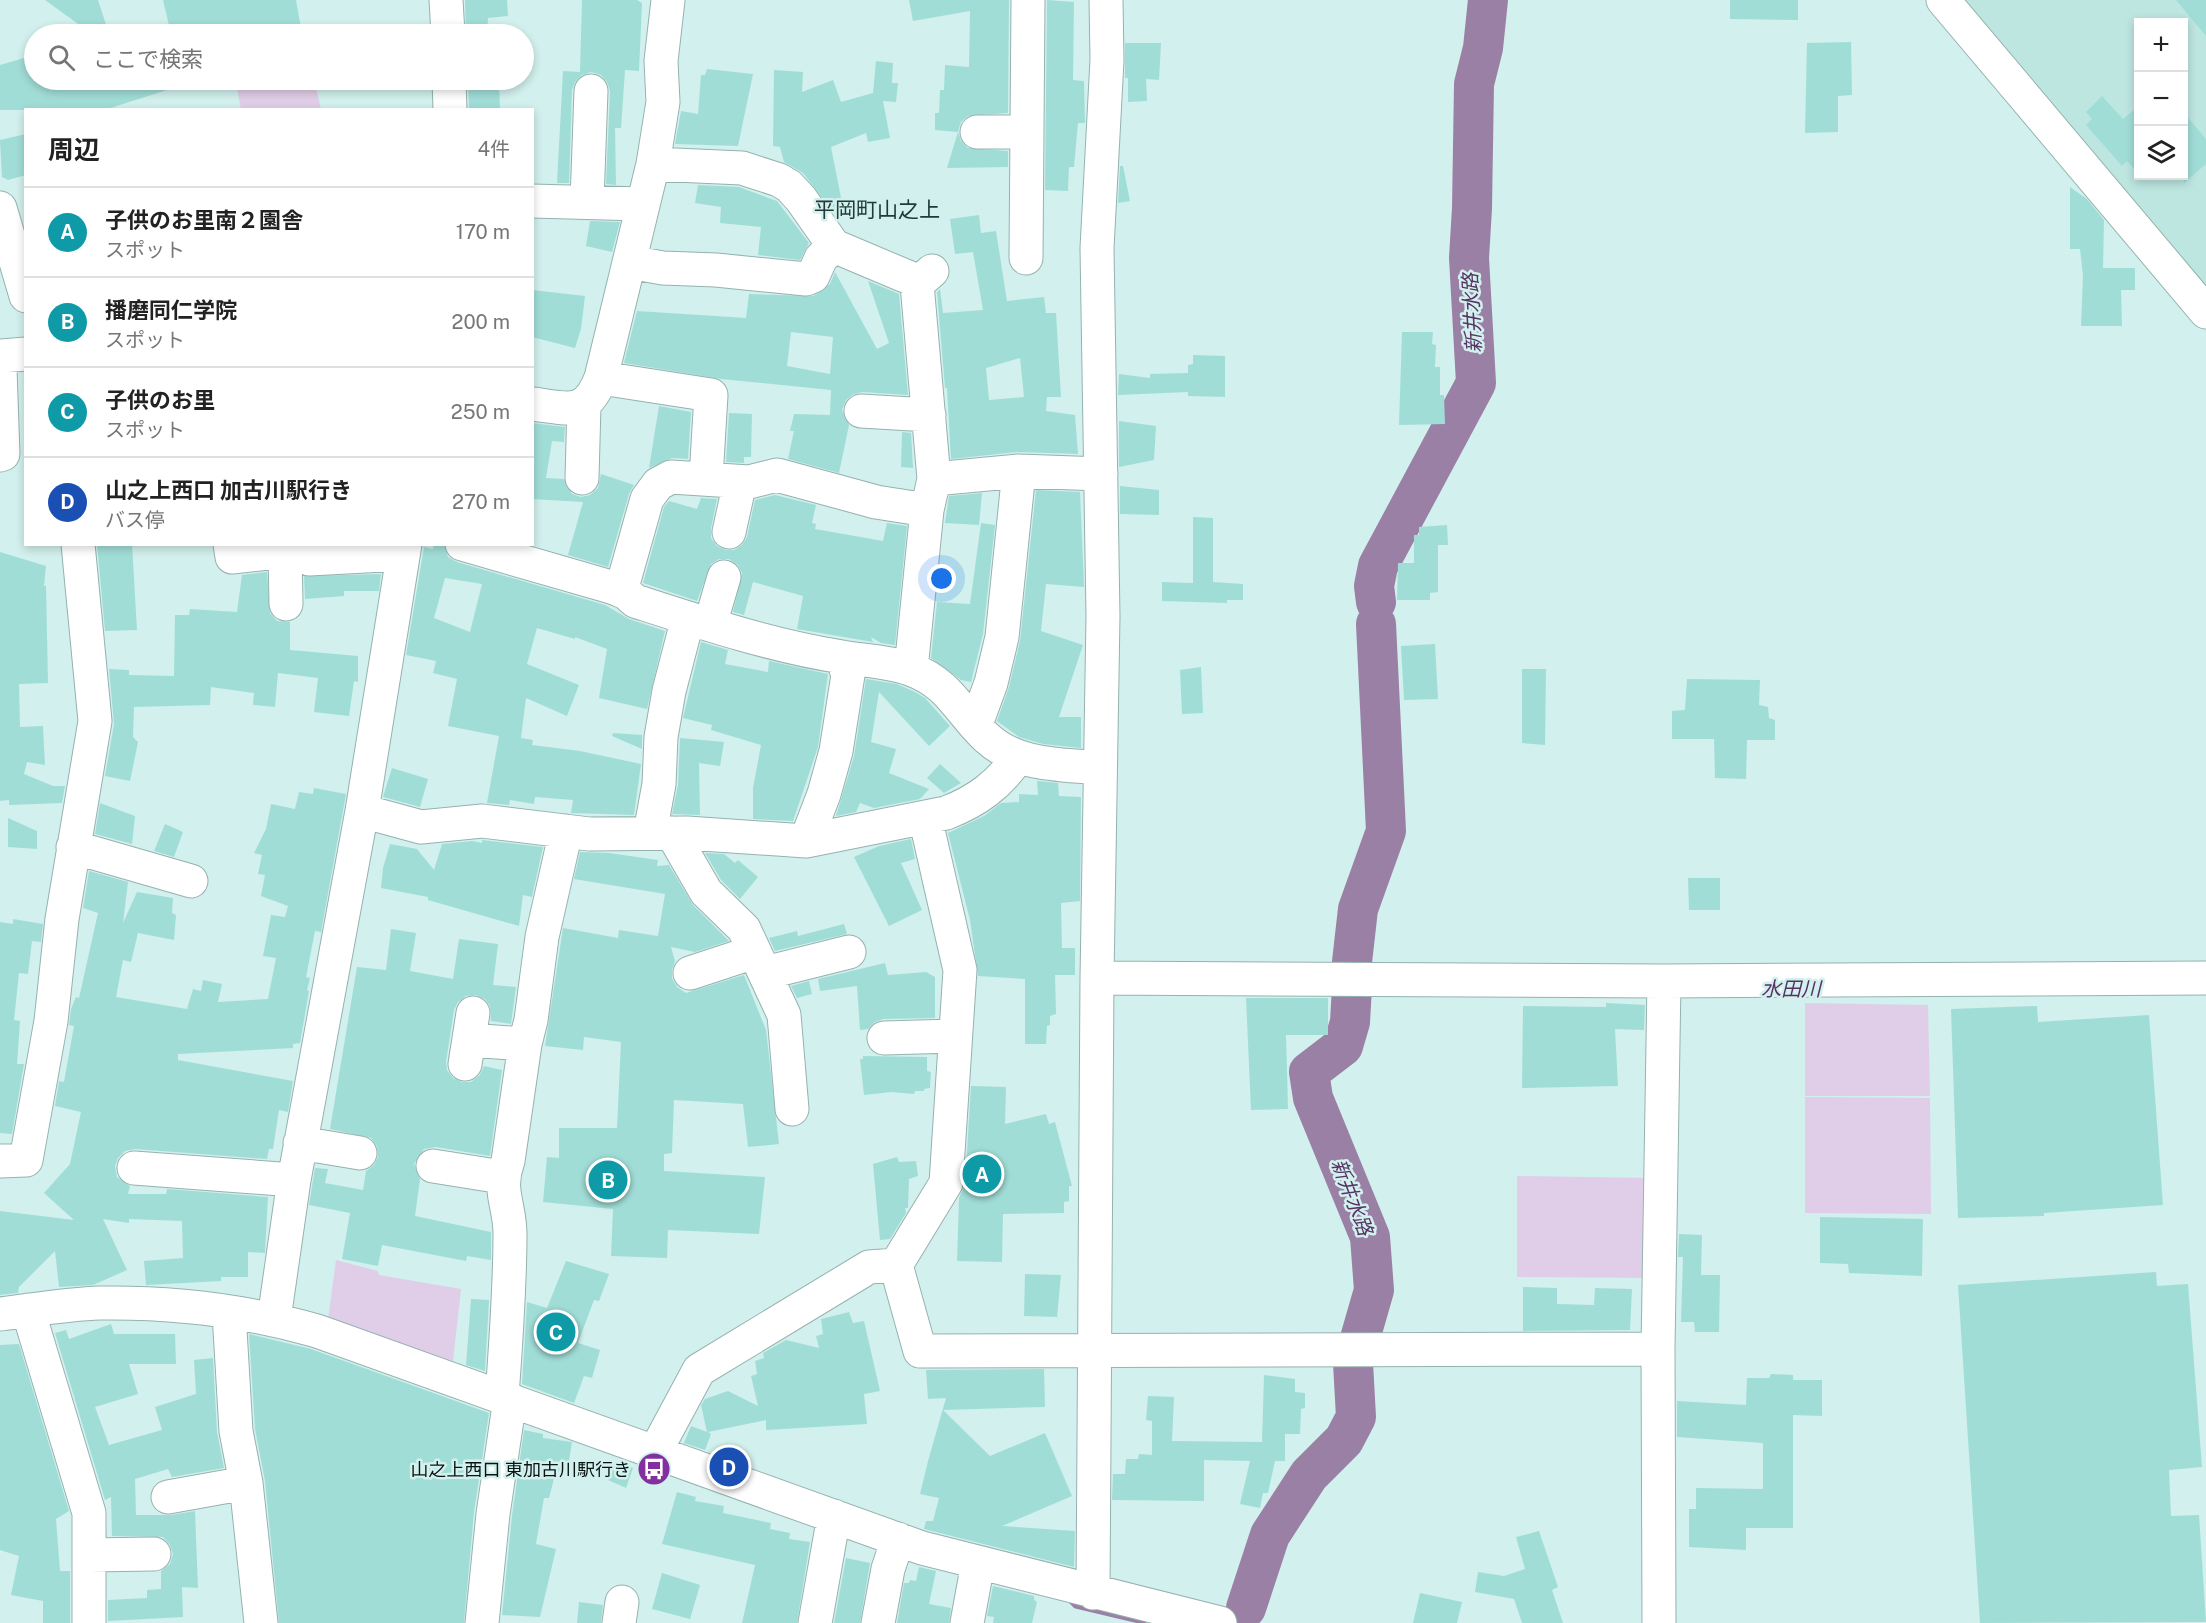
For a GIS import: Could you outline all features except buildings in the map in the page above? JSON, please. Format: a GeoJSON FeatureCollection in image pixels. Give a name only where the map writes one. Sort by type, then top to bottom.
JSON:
{"type":"FeatureCollection","features":[{"type":"Feature","properties":{"kind":"street"},"geometry":{"type":"LineString","coordinates":[[446,0],[447,24]]}},
{"type":"Feature","properties":{"kind":"street"},"geometry":{"type":"LineString","coordinates":[[582,478],[592,391],[629,262],[653,164],[663,102],[661,61],[668,0]]}},
{"type":"Feature","properties":{"kind":"street"},"geometry":{"type":"LineString","coordinates":[[1026,258],[1028,0]]}},
{"type":"Feature","properties":{"kind":"street"},"geometry":{"type":"LineString","coordinates":[[1093,1593],[1099,768],[1103,616],[1096,248],[1107,60],[1106,0]]}},
{"type":"Feature","properties":{"kind":"street"},"geometry":{"type":"LineString","coordinates":[[1943,0],[2206,312]]}},
{"type":"Feature","properties":{"kind":"street"},"geometry":{"type":"LineString","coordinates":[[449,90],[450,108]]}},
{"type":"Feature","properties":{"kind":"street"},"geometry":{"type":"LineString","coordinates":[[586,201],[591,90]]}},
{"type":"Feature","properties":{"kind":"street"},"geometry":{"type":"LineString","coordinates":[[977,132],[1027,132]]}},
{"type":"Feature","properties":{"kind":"street"},"geometry":{"type":"LineString","coordinates":[[653,164],[742,168],[779,180],[795,193],[834,246],[910,278],[925,278],[929,416],[934,479],[927,510],[911,669]]}},
{"type":"Feature","properties":{"kind":"street"},"geometry":{"type":"LineString","coordinates":[[534,201],[642,204]]}},
{"type":"Feature","properties":{"kind":"street"},"geometry":{"type":"LineString","coordinates":[[0,208],[24,289]]}},
{"type":"Feature","properties":{"kind":"street"},"geometry":{"type":"LineString","coordinates":[[629,262],[663,268],[716,270],[756,276],[806,279],[813,276],[821,258],[834,246]]}},
{"type":"Feature","properties":{"kind":"street"},"geometry":{"type":"LineString","coordinates":[[0,356],[24,354]]}},
{"type":"Feature","properties":{"kind":"street"},"geometry":{"type":"LineString","coordinates":[[0,368],[3,454],[0,455]]}},
{"type":"Feature","properties":{"kind":"street"},"geometry":{"type":"LineString","coordinates":[[534,404],[565,408],[592,391],[711,395],[706,478]]}},
{"type":"Feature","properties":{"kind":"street"},"geometry":{"type":"LineString","coordinates":[[861,411],[929,416]]}},
{"type":"Feature","properties":{"kind":"street"},"geometry":{"type":"LineString","coordinates":[[934,479],[1019,471],[1101,474]]}},
{"type":"Feature","properties":{"kind":"street"},"geometry":{"type":"LineString","coordinates":[[976,724],[991,683],[1002,637],[1019,471]]}},
{"type":"Feature","properties":{"kind":"street"},"geometry":{"type":"LineString","coordinates":[[621,591],[647,499],[652,491],[671,477],[740,482],[758,481],[777,475],[876,502],[927,510]]}},
{"type":"Feature","properties":{"kind":"street"},"geometry":{"type":"LineString","coordinates":[[729,532],[740,482]]}},
{"type":"Feature","properties":{"kind":"street"},"geometry":{"type":"LineString","coordinates":[[0,1161],[26,1160],[51,1021],[73,847],[95,721],[78,546]]}},
{"type":"Feature","properties":{"kind":"street"},"geometry":{"type":"LineString","coordinates":[[230,546],[232,557],[296,550],[309,559],[404,549],[362,811],[300,1143],[274,1319]]}},
{"type":"Feature","properties":{"kind":"street"},"geometry":{"type":"LineString","coordinates":[[469,546],[621,591],[635,601],[699,622],[842,657],[877,660],[911,669],[950,692],[987,738],[1018,757],[1099,768]]}},
{"type":"Feature","properties":{"kind":"street"},"geometry":{"type":"LineString","coordinates":[[285,552],[286,604]]}},
{"type":"Feature","properties":{"kind":"street"},"geometry":{"type":"LineString","coordinates":[[724,577],[699,622],[669,691],[661,737],[659,784],[661,833],[706,892],[744,929],[784,1015],[792,1109]]}},
{"type":"Feature","properties":{"kind":"street"},"geometry":{"type":"LineString","coordinates":[[806,841],[836,751],[848,675],[842,657]]}},
{"type":"Feature","properties":{"kind":"street"},"geometry":{"type":"LineString","coordinates":[[362,811],[421,827],[482,821],[589,834],[661,833],[806,841],[946,813],[980,798],[997,785],[1018,757]]}},
{"type":"Feature","properties":{"kind":"street"},"geometry":{"type":"LineString","coordinates":[[925,817],[960,970],[946,1183],[896,1265],[920,1351],[1658,1349]]}},
{"type":"Feature","properties":{"kind":"street"},"geometry":{"type":"LineString","coordinates":[[482,1623],[506,1398],[510,1231],[501,1177],[508,1161],[542,938],[566,831]]}},
{"type":"Feature","properties":{"kind":"street"},"geometry":{"type":"LineString","coordinates":[[73,847],[191,881]]}},
{"type":"Feature","properties":{"kind":"street"},"geometry":{"type":"LineString","coordinates":[[690,973],[759,962],[849,952]]}},
{"type":"Feature","properties":{"kind":"street"},"geometry":{"type":"LineString","coordinates":[[1097,978],[1664,981],[2206,978]]}},
{"type":"Feature","properties":{"kind":"street"},"geometry":{"type":"LineString","coordinates":[[1659,1623],[1658,1349],[1664,981]]}},
{"type":"Feature","properties":{"kind":"street"},"geometry":{"type":"LineString","coordinates":[[884,1038],[955,1036]]}},
{"type":"Feature","properties":{"kind":"street"},"geometry":{"type":"LineString","coordinates":[[469,1039],[525,1044]]}},
{"type":"Feature","properties":{"kind":"street"},"geometry":{"type":"LineString","coordinates":[[300,1143],[361,1154]]}},
{"type":"Feature","properties":{"kind":"street"},"geometry":{"type":"LineString","coordinates":[[433,1166],[501,1177]]}},
{"type":"Feature","properties":{"kind":"street"},"geometry":{"type":"LineString","coordinates":[[134,1168],[294,1180]]}},
{"type":"Feature","properties":{"kind":"street"},"geometry":{"type":"LineString","coordinates":[[655,1452],[699,1370],[868,1267],[896,1265]]}},
{"type":"Feature","properties":{"kind":"street"},"geometry":{"type":"LineString","coordinates":[[89,1623],[88,1513],[14,1312],[99,1303],[178,1307],[229,1313],[274,1319],[317,1331],[898,1539],[1093,1593],[1163,1616],[1220,1623]]}},
{"type":"Feature","properties":{"kind":"street"},"geometry":{"type":"LineString","coordinates":[[229,1313],[236,1431],[246,1483],[261,1623]]}},
{"type":"Feature","properties":{"kind":"street"},"geometry":{"type":"LineString","coordinates":[[168,1497],[246,1483]]}},
{"type":"Feature","properties":{"kind":"street"},"geometry":{"type":"LineString","coordinates":[[815,1623],[834,1516]]}},
{"type":"Feature","properties":{"kind":"street"},"geometry":{"type":"LineString","coordinates":[[878,1623],[888,1569],[898,1539]]}},
{"type":"Feature","properties":{"kind":"street"},"geometry":{"type":"LineString","coordinates":[[89,1556],[154,1554]]}},
{"type":"Feature","properties":{"kind":"street"},"geometry":{"type":"LineString","coordinates":[[966,1623],[978,1563]]}},
{"type":"Feature","properties":{"kind":"shaded area"},"geometry":{"type":"Polygon","coordinates":[[[1957,0],[2206,0],[2206,296],[1957,0]]]}},
{"type":"Feature","properties":{"kind":"shaded area"},"geometry":{"type":"Polygon","coordinates":[[[237,90],[316,90],[321,108],[241,108],[237,90]]]}},
{"type":"Feature","properties":{"kind":"shaded area"},"geometry":{"type":"Polygon","coordinates":[[[1805,1003],[1928,1005],[1930,1096],[1805,1096],[1805,1003]]]}},
{"type":"Feature","properties":{"kind":"shaded area"},"geometry":{"type":"Polygon","coordinates":[[[1805,1097],[1930,1098],[1931,1214],[1805,1213],[1805,1097]]]}},
{"type":"Feature","properties":{"kind":"shaded area"},"geometry":{"type":"Polygon","coordinates":[[[1517,1176],[1650,1178],[1651,1278],[1517,1277],[1517,1176]]]}},
{"type":"Feature","properties":{"kind":"shaded area"},"geometry":{"type":"Polygon","coordinates":[[[336,1260],[378,1271],[379,1275],[461,1289],[453,1361],[328,1320],[336,1260]]]}},
{"type":"Feature","properties":{"kind":"waterway","name":"新井水路"},"geometry":{"type":"LineString","coordinates":[[1376,602],[1374,586],[1378,566],[1476,383],[1469,258],[1474,84],[1483,48],[1488,0]]}},
{"type":"Feature","properties":{"kind":"waterway","name":"新井水路"},"geometry":{"type":"LineString","coordinates":[[1352,962],[1358,909],[1386,831],[1376,624]]}},
{"type":"Feature","properties":{"kind":"waterway","name":"新井水路"},"geometry":{"type":"LineString","coordinates":[[1246,1608],[1270,1535],[1309,1475],[1344,1440],[1356,1417],[1353,1363],[1374,1290],[1370,1237],[1313,1098],[1309,1072],[1343,1046],[1350,1022],[1352,987]]}},
{"type":"Feature","properties":{"kind":"waterway"},"geometry":{"type":"LineString","coordinates":[[1070,1599],[1076,1605],[1143,1621]]}},
{"type":"Feature","properties":{"kind":"place","name":"子供のお里南２園舎"},"geometry":{"type":"Point","coordinates":[982,1174]}},
{"type":"Feature","properties":{"kind":"place","name":"播磨同仁学院"},"geometry":{"type":"Point","coordinates":[608,1180]}},
{"type":"Feature","properties":{"kind":"place","name":"子供のお里"},"geometry":{"type":"Point","coordinates":[556,1332]}},
{"type":"Feature","properties":{"kind":"place","name":"山之上西口 加古川駅行き"},"geometry":{"type":"Point","coordinates":[729,1467]}},
{"type":"Feature","properties":{"kind":"place","name":"山之上西口 東加古川駅行き"},"geometry":{"type":"Point","coordinates":[654,1469]}},
{"type":"Feature","properties":{"kind":"district","name":"平岡町山之上"},"geometry":{"type":"Point","coordinates":[877,209]}},
{"type":"Feature","properties":{"kind":"water label","name":"水田川"},"geometry":{"type":"Point","coordinates":[1791,989]}}]}
